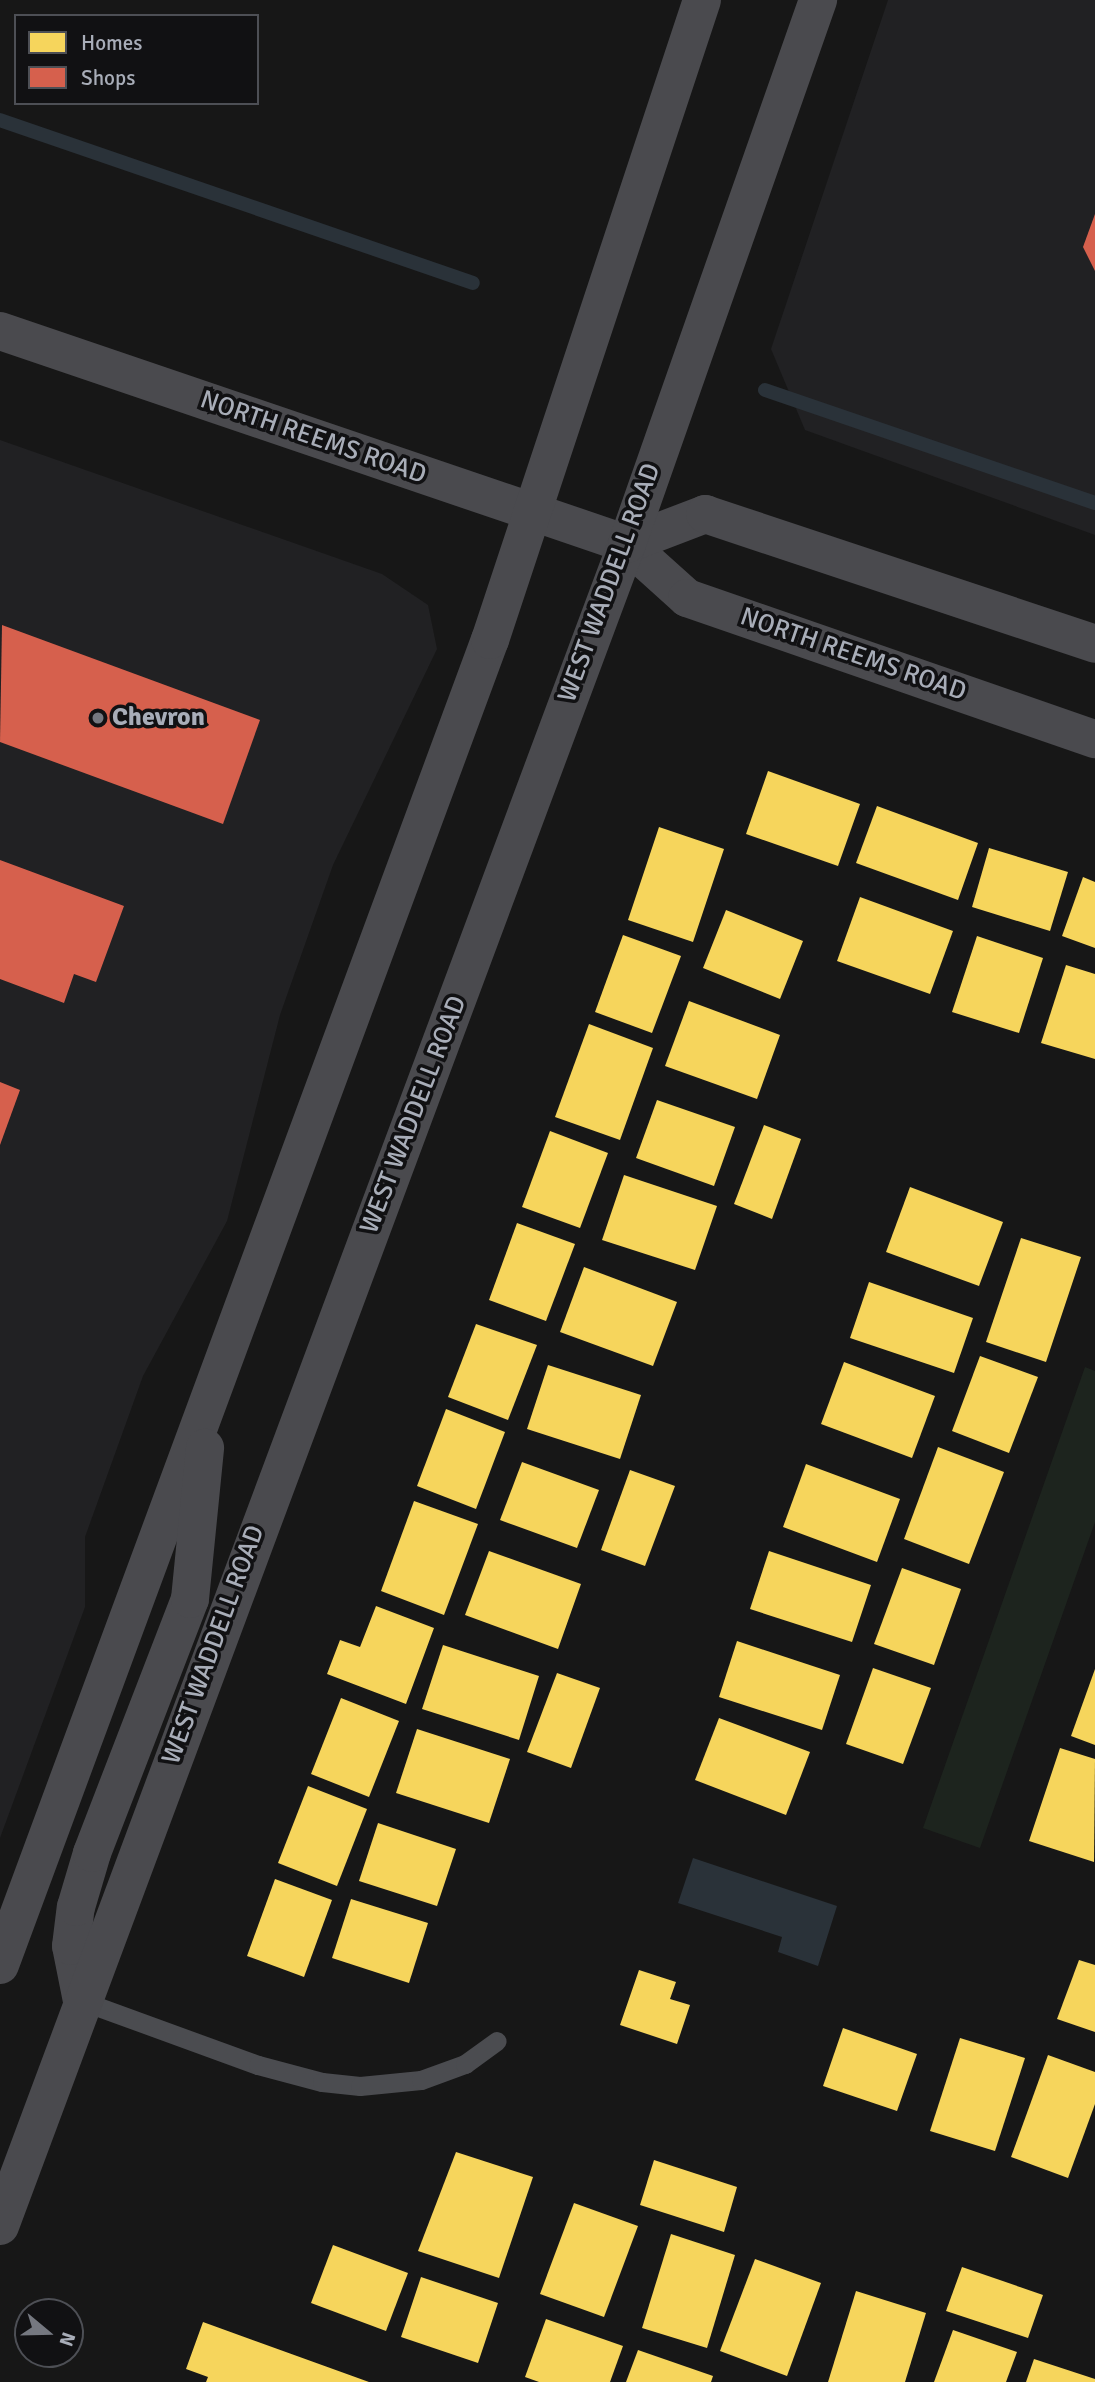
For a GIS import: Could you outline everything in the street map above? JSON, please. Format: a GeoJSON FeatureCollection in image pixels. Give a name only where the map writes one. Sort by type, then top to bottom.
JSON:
{"type":"FeatureCollection","features":[{"type":"Feature","properties":{"kind":"main road"},"geometry":{"type":"LineString","coordinates":[[0,1965],[490,640],[702,0]]}},
{"type":"Feature","properties":{"kind":"main road","name":"WEST WADDELL ROAD"},"geometry":{"type":"LineString","coordinates":[[0,2226],[626,544],[818,0]]}},
{"type":"Feature","properties":{"kind":"main road","name":"NORTH REEMS ROAD"},"geometry":{"type":"LineString","coordinates":[[0,331],[531,514],[626,544],[687,598],[1095,739]]}},
{"type":"Feature","properties":{"kind":"main road"},"geometry":{"type":"LineString","coordinates":[[626,544],[705,514],[1095,644]]}},
{"type":"Feature","properties":{"kind":"main road"},"geometry":{"type":"LineString","coordinates":[[82,2001],[71,1946],[76,1908],[92,1853],[190,1599],[211,1390]]}},
{"type":"Feature","properties":{"kind":"lane"},"geometry":{"type":"LineString","coordinates":[[82,2001],[258,2065],[322,2082],[360,2086],[421,2080],[465,2064],[497,2041]]}},
{"type":"Feature","properties":{"kind":"shaded area"},"geometry":{"type":"Polygon","coordinates":[[[888,0],[1095,0],[1095,535],[805,430],[771,349],[888,0]]]}},
{"type":"Feature","properties":{"kind":"shaded area"},"geometry":{"type":"Polygon","coordinates":[[[0,440],[382,574],[428,605],[437,649],[333,865],[280,1015],[227,1221],[143,1376],[85,1537],[85,1607],[0,1838],[0,440]]]}},
{"type":"Feature","properties":{"kind":"shaded area"},"geometry":{"type":"Polygon","coordinates":[[[1085,1367],[1095,1371],[1095,1522],[980,1848],[923,1828],[1085,1367]]]}},
{"type":"Feature","properties":{"kind":"shaded area"},"geometry":{"type":"Polygon","coordinates":[[[693,1858],[837,1906],[818,1966],[778,1952],[782,1937],[678,1903],[693,1858]]]}},
{"type":"Feature","properties":{"kind":"building: Homes"},"geometry":{"type":"Polygon","coordinates":[[[768,771],[860,804],[838,866],[746,834],[768,771]]]}},
{"type":"Feature","properties":{"kind":"building: Homes"},"geometry":{"type":"Polygon","coordinates":[[[877,806],[978,843],[958,900],[856,863],[877,806]]]}},
{"type":"Feature","properties":{"kind":"building: Homes"},"geometry":{"type":"Polygon","coordinates":[[[659,827],[724,849],[693,942],[628,920],[659,827]]]}},
{"type":"Feature","properties":{"kind":"building: Homes"},"geometry":{"type":"Polygon","coordinates":[[[989,848],[1068,872],[1050,931],[972,907],[989,848]]]}},
{"type":"Feature","properties":{"kind":"building: Homes"},"geometry":{"type":"Polygon","coordinates":[[[1083,877],[1095,882],[1095,948],[1062,936],[1083,877]]]}},
{"type":"Feature","properties":{"kind":"building: Homes"},"geometry":{"type":"Polygon","coordinates":[[[860,897],[953,931],[930,994],[837,961],[860,897]]]}},
{"type":"Feature","properties":{"kind":"building: Homes"},"geometry":{"type":"Polygon","coordinates":[[[726,910],[803,941],[780,999],[703,968],[726,910]]]}},
{"type":"Feature","properties":{"kind":"building: Homes"},"geometry":{"type":"Polygon","coordinates":[[[623,935],[681,956],[652,1033],[595,1012],[623,935]]]}},
{"type":"Feature","properties":{"kind":"building: Homes"},"geometry":{"type":"Polygon","coordinates":[[[977,936],[1043,958],[1019,1033],[952,1012],[977,936]]]}},
{"type":"Feature","properties":{"kind":"building: Homes"},"geometry":{"type":"Polygon","coordinates":[[[1066,965],[1095,974],[1095,1059],[1041,1043],[1066,965]]]}},
{"type":"Feature","properties":{"kind":"building: Homes"},"geometry":{"type":"Polygon","coordinates":[[[689,1001],[780,1035],[757,1099],[665,1066],[689,1001]]]}},
{"type":"Feature","properties":{"kind":"building: Homes"},"geometry":{"type":"Polygon","coordinates":[[[589,1024],[653,1048],[620,1140],[555,1117],[589,1024]]]}},
{"type":"Feature","properties":{"kind":"building: Homes"},"geometry":{"type":"Polygon","coordinates":[[[657,1100],[735,1127],[714,1186],[636,1158],[657,1100]]]}},
{"type":"Feature","properties":{"kind":"building: Homes"},"geometry":{"type":"Polygon","coordinates":[[[764,1125],[801,1139],[772,1219],[734,1204],[764,1125]]]}},
{"type":"Feature","properties":{"kind":"building: Homes"},"geometry":{"type":"Polygon","coordinates":[[[550,1131],[608,1153],[580,1228],[522,1207],[550,1131]]]}},
{"type":"Feature","properties":{"kind":"building: Homes"},"geometry":{"type":"Polygon","coordinates":[[[624,1175],[717,1206],[695,1270],[602,1240],[624,1175]]]}},
{"type":"Feature","properties":{"kind":"building: Homes"},"geometry":{"type":"Polygon","coordinates":[[[910,1187],[1003,1222],[979,1286],[886,1252],[910,1187]]]}},
{"type":"Feature","properties":{"kind":"building: Homes"},"geometry":{"type":"Polygon","coordinates":[[[517,1223],[575,1244],[546,1321],[489,1300],[517,1223]]]}},
{"type":"Feature","properties":{"kind":"building: Homes"},"geometry":{"type":"Polygon","coordinates":[[[1021,1238],[1081,1257],[1046,1362],[986,1342],[1021,1238]]]}},
{"type":"Feature","properties":{"kind":"building: Homes"},"geometry":{"type":"Polygon","coordinates":[[[584,1267],[677,1302],[653,1366],[560,1332],[584,1267]]]}},
{"type":"Feature","properties":{"kind":"building: Homes"},"geometry":{"type":"Polygon","coordinates":[[[869,1282],[973,1318],[954,1373],[850,1338],[869,1282]]]}},
{"type":"Feature","properties":{"kind":"building: Homes"},"geometry":{"type":"Polygon","coordinates":[[[476,1324],[537,1345],[508,1420],[448,1397],[476,1324]]]}},
{"type":"Feature","properties":{"kind":"building: Homes"},"geometry":{"type":"Polygon","coordinates":[[[980,1356],[1038,1377],[1009,1453],[952,1431],[980,1356]]]}},
{"type":"Feature","properties":{"kind":"building: Homes"},"geometry":{"type":"Polygon","coordinates":[[[844,1362],[935,1396],[912,1458],[821,1424],[844,1362]]]}},
{"type":"Feature","properties":{"kind":"building: Homes"},"geometry":{"type":"Polygon","coordinates":[[[548,1365],[641,1395],[620,1459],[527,1429],[548,1365]]]}},
{"type":"Feature","properties":{"kind":"building: Homes"},"geometry":{"type":"Polygon","coordinates":[[[446,1409],[505,1432],[476,1509],[417,1486],[446,1409]]]}},
{"type":"Feature","properties":{"kind":"building: Homes"},"geometry":{"type":"Polygon","coordinates":[[[938,1447],[1004,1472],[969,1564],[904,1539],[938,1447]]]}},
{"type":"Feature","properties":{"kind":"building: Homes"},"geometry":{"type":"Polygon","coordinates":[[[522,1462],[599,1490],[577,1548],[500,1520],[522,1462]]]}},
{"type":"Feature","properties":{"kind":"building: Homes"},"geometry":{"type":"Polygon","coordinates":[[[806,1464],[900,1499],[877,1562],[783,1527],[806,1464]]]}},
{"type":"Feature","properties":{"kind":"building: Homes"},"geometry":{"type":"Polygon","coordinates":[[[630,1470],[675,1486],[645,1566],[601,1550],[630,1470]]]}},
{"type":"Feature","properties":{"kind":"building: Homes"},"geometry":{"type":"Polygon","coordinates":[[[414,1501],[478,1524],[444,1615],[381,1591],[414,1501]]]}},
{"type":"Feature","properties":{"kind":"building: Homes"},"geometry":{"type":"Polygon","coordinates":[[[489,1551],[581,1584],[558,1649],[465,1615],[489,1551]]]}},
{"type":"Feature","properties":{"kind":"building: Homes"},"geometry":{"type":"Polygon","coordinates":[[[769,1551],[871,1585],[852,1642],[750,1609],[769,1551]]]}},
{"type":"Feature","properties":{"kind":"building: Homes"},"geometry":{"type":"Polygon","coordinates":[[[902,1568],[961,1589],[934,1665],[874,1644],[902,1568]]]}},
{"type":"Feature","properties":{"kind":"building: Homes"},"geometry":{"type":"Polygon","coordinates":[[[376,1606],[434,1628],[406,1704],[327,1674],[340,1640],[360,1647],[376,1606]]]}},
{"type":"Feature","properties":{"kind":"building: Homes"},"geometry":{"type":"Polygon","coordinates":[[[737,1641],[840,1675],[822,1730],[719,1697],[737,1641]]]}},
{"type":"Feature","properties":{"kind":"building: Homes"},"geometry":{"type":"Polygon","coordinates":[[[443,1645],[539,1676],[519,1740],[422,1709],[443,1645]]]}},
{"type":"Feature","properties":{"kind":"building: Homes"},"geometry":{"type":"Polygon","coordinates":[[[873,1668],[931,1688],[903,1764],[846,1744],[873,1668]]]}},
{"type":"Feature","properties":{"kind":"building: Homes"},"geometry":{"type":"Polygon","coordinates":[[[1095,1669],[1095,1745],[1071,1736],[1095,1669]]]}},
{"type":"Feature","properties":{"kind":"building: Homes"},"geometry":{"type":"Polygon","coordinates":[[[557,1673],[600,1688],[571,1768],[527,1752],[557,1673]]]}},
{"type":"Feature","properties":{"kind":"building: Homes"},"geometry":{"type":"Polygon","coordinates":[[[341,1698],[399,1721],[369,1797],[311,1774],[341,1698]]]}},
{"type":"Feature","properties":{"kind":"building: Homes"},"geometry":{"type":"Polygon","coordinates":[[[719,1718],[810,1752],[786,1815],[695,1780],[719,1718]]]}},
{"type":"Feature","properties":{"kind":"building: Homes"},"geometry":{"type":"Polygon","coordinates":[[[417,1729],[510,1759],[489,1823],[396,1793],[417,1729]]]}},
{"type":"Feature","properties":{"kind":"building: Homes"},"geometry":{"type":"Polygon","coordinates":[[[1060,1748],[1095,1759],[1094,1862],[1029,1841],[1060,1748]]]}},
{"type":"Feature","properties":{"kind":"building: Homes"},"geometry":{"type":"Polygon","coordinates":[[[308,1786],[367,1809],[337,1886],[278,1863],[308,1786]]]}},
{"type":"Feature","properties":{"kind":"building: Homes"},"geometry":{"type":"Polygon","coordinates":[[[378,1823],[456,1849],[437,1906],[359,1881],[378,1823]]]}},
{"type":"Feature","properties":{"kind":"building: Homes"},"geometry":{"type":"Polygon","coordinates":[[[275,1879],[332,1900],[304,1977],[247,1956],[275,1879]]]}},
{"type":"Feature","properties":{"kind":"building: Homes"},"geometry":{"type":"Polygon","coordinates":[[[351,1899],[428,1923],[409,1983],[332,1958],[351,1899]]]}},
{"type":"Feature","properties":{"kind":"building: Homes"},"geometry":{"type":"Polygon","coordinates":[[[1079,1960],[1095,1965],[1095,2032],[1057,2019],[1079,1960]]]}},
{"type":"Feature","properties":{"kind":"building: Homes"},"geometry":{"type":"Polygon","coordinates":[[[639,1970],[676,1982],[670,1999],[690,2005],[677,2044],[620,2025],[639,1970]]]}},
{"type":"Feature","properties":{"kind":"building: Homes"},"geometry":{"type":"Polygon","coordinates":[[[843,2028],[917,2054],[897,2111],[823,2086],[843,2028]]]}},
{"type":"Feature","properties":{"kind":"building: Homes"},"geometry":{"type":"Polygon","coordinates":[[[960,2038],[1025,2058],[995,2151],[930,2131],[960,2038]]]}},
{"type":"Feature","properties":{"kind":"building: Homes"},"geometry":{"type":"Polygon","coordinates":[[[1048,2055],[1095,2072],[1095,2104],[1068,2178],[1011,2157],[1048,2055]]]}},
{"type":"Feature","properties":{"kind":"building: Homes"},"geometry":{"type":"Polygon","coordinates":[[[456,2152],[533,2177],[499,2278],[418,2251],[456,2152]]]}},
{"type":"Feature","properties":{"kind":"building: Homes"},"geometry":{"type":"Polygon","coordinates":[[[654,2160],[737,2187],[724,2232],[640,2205],[654,2160]]]}},
{"type":"Feature","properties":{"kind":"building: Homes"},"geometry":{"type":"Polygon","coordinates":[[[574,2203],[638,2226],[604,2317],[540,2294],[574,2203]]]}},
{"type":"Feature","properties":{"kind":"building: Homes"},"geometry":{"type":"Polygon","coordinates":[[[671,2234],[735,2255],[707,2348],[642,2328],[671,2234]]]}},
{"type":"Feature","properties":{"kind":"building: Homes"},"geometry":{"type":"Polygon","coordinates":[[[333,2245],[408,2273],[386,2331],[311,2303],[333,2245]]]}},
{"type":"Feature","properties":{"kind":"building: Homes"},"geometry":{"type":"Polygon","coordinates":[[[755,2259],[821,2283],[787,2376],[720,2351],[755,2259]]]}},
{"type":"Feature","properties":{"kind":"building: Homes"},"geometry":{"type":"Polygon","coordinates":[[[962,2267],[1043,2295],[1028,2338],[946,2311],[962,2267]]]}},
{"type":"Feature","properties":{"kind":"building: Homes"},"geometry":{"type":"Polygon","coordinates":[[[421,2277],[498,2303],[478,2363],[401,2337],[421,2277]]]}},
{"type":"Feature","properties":{"kind":"building: Homes"},"geometry":{"type":"Polygon","coordinates":[[[856,2291],[926,2313],[905,2382],[828,2382],[856,2291]]]}},
{"type":"Feature","properties":{"kind":"building: Homes"},"geometry":{"type":"Polygon","coordinates":[[[546,2319],[623,2346],[610,2382],[539,2382],[525,2377],[546,2319]]]}},
{"type":"Feature","properties":{"kind":"building: Homes"},"geometry":{"type":"Polygon","coordinates":[[[203,2322],[369,2382],[206,2382],[208,2377],[186,2369],[203,2322]]]}},
{"type":"Feature","properties":{"kind":"building: Homes"},"geometry":{"type":"Polygon","coordinates":[[[953,2330],[1017,2352],[1006,2382],[934,2382],[953,2330]]]}},
{"type":"Feature","properties":{"kind":"building: Homes"},"geometry":{"type":"Polygon","coordinates":[[[638,2350],[713,2376],[711,2382],[626,2382],[638,2350]]]}},
{"type":"Feature","properties":{"kind":"building: Homes"},"geometry":{"type":"Polygon","coordinates":[[[1034,2359],[1095,2379],[1095,2382],[1026,2382],[1034,2359]]]}},
{"type":"Feature","properties":{"kind":"building: Shops"},"geometry":{"type":"Polygon","coordinates":[[[1095,214],[1095,271],[1083,247],[1095,214]]]}},
{"type":"Feature","properties":{"kind":"building: Shops"},"geometry":{"type":"Polygon","coordinates":[[[2,625],[260,720],[223,824],[0,742],[2,625]]]}},
{"type":"Feature","properties":{"kind":"building: Shops"},"geometry":{"type":"Polygon","coordinates":[[[0,860],[124,906],[96,982],[74,974],[64,1003],[0,979],[0,860]]]}},
{"type":"Feature","properties":{"kind":"building: Shops"},"geometry":{"type":"Polygon","coordinates":[[[0,1082],[20,1090],[0,1145],[0,1082]]]}},
{"type":"Feature","properties":{"kind":"waterway"},"geometry":{"type":"LineString","coordinates":[[0,120],[473,283]]}},
{"type":"Feature","properties":{"kind":"waterway"},"geometry":{"type":"LineString","coordinates":[[765,390],[1095,503]]}},
{"type":"Feature","properties":{"kind":"place","name":"Chevron"},"geometry":{"type":"Point","coordinates":[98,718]}}]}
